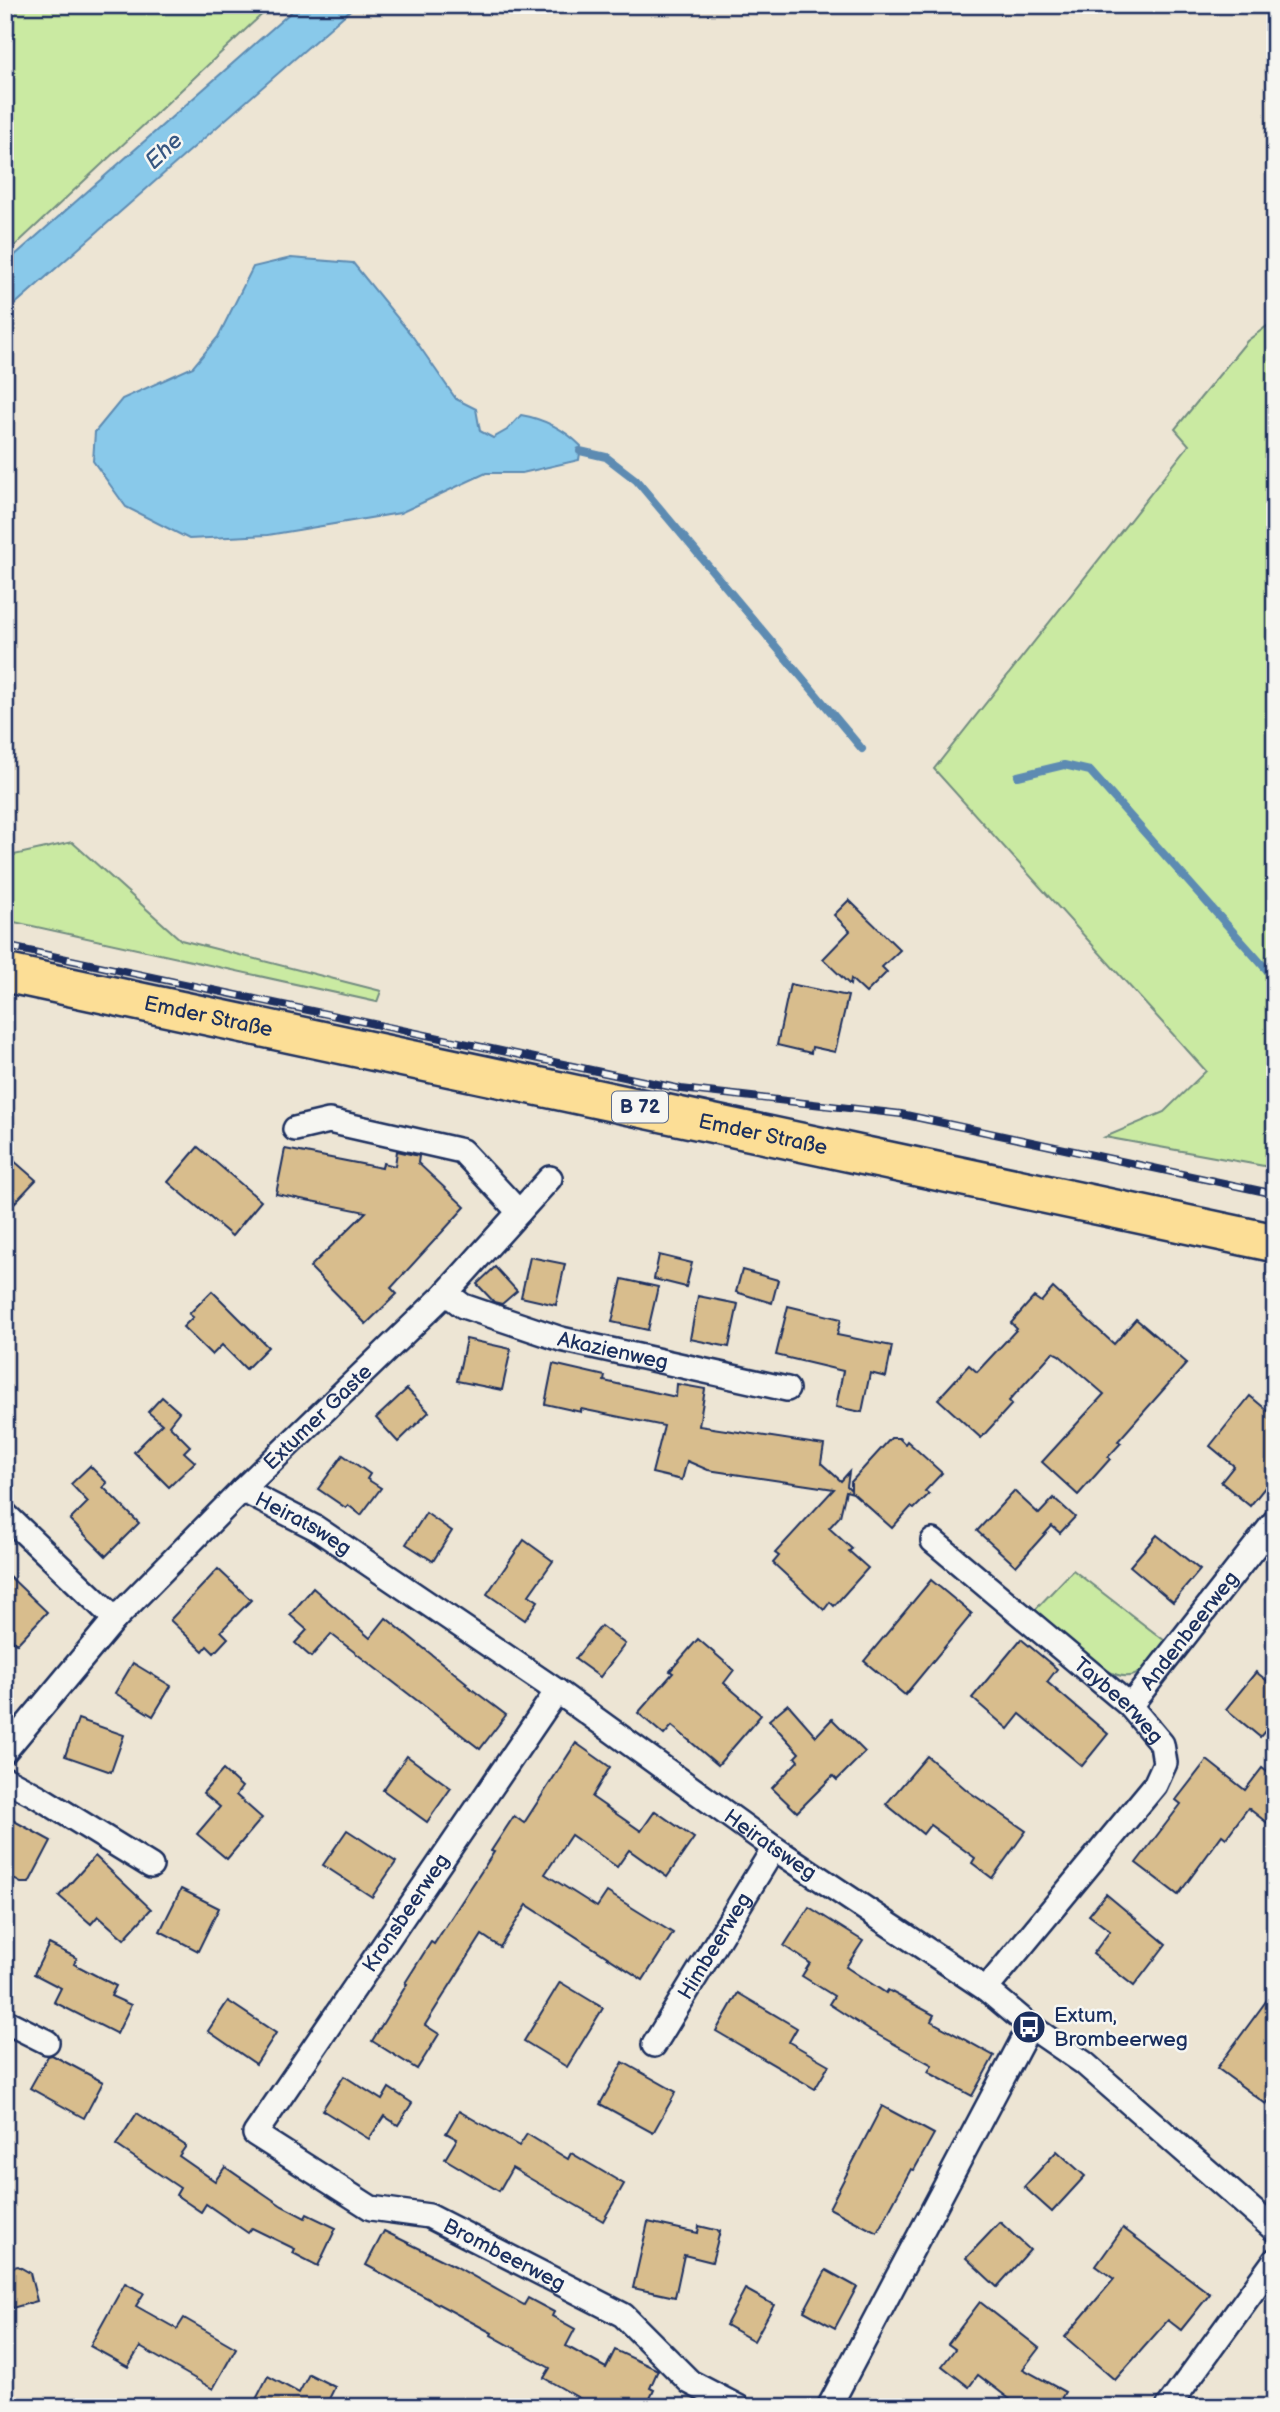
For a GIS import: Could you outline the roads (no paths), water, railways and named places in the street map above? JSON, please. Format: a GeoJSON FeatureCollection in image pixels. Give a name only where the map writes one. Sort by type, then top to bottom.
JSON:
{"type":"FeatureCollection","features":[{"type":"Feature","properties":{"kind":"main road","name":"Emder Straße"},"geometry":{"type":"LineString","coordinates":[[5,973],[1275,1243]]}},
{"type":"Feature","properties":{"kind":"street"},"geometry":{"type":"LineString","coordinates":[[295,1129],[329,1121],[462,1151],[519,1212]]}},
{"type":"Feature","properties":{"kind":"street","name":"Extumer Gaste"},"geometry":{"type":"LineString","coordinates":[[5,1751],[115,1619],[242,1490],[446,1293],[550,1178]]}},
{"type":"Feature","properties":{"kind":"street","name":"Akazienweg"},"geometry":{"type":"LineString","coordinates":[[446,1293],[463,1306],[561,1339],[787,1389]]}},
{"type":"Feature","properties":{"kind":"street","name":"Heiratsweg"},"geometry":{"type":"LineString","coordinates":[[242,1490],[316,1528],[557,1691],[774,1848],[986,1989],[1030,2026],[1084,2063],[1275,2230]]}},
{"type":"Feature","properties":{"kind":"street"},"geometry":{"type":"LineString","coordinates":[[5,1514],[115,1619]]}},
{"type":"Feature","properties":{"kind":"street","name":"Andenbeerweg"},"geometry":{"type":"LineString","coordinates":[[1130,1706],[1275,1521]]}},
{"type":"Feature","properties":{"kind":"street","name":"Taybeerweg"},"geometry":{"type":"LineString","coordinates":[[933,1541],[1130,1706],[1162,1744],[1165,1763],[1155,1785],[986,1989]]}},
{"type":"Feature","properties":{"kind":"street","name":"Kronsbeerweg"},"geometry":{"type":"LineString","coordinates":[[256,2134],[557,1691]]}},
{"type":"Feature","properties":{"kind":"street"},"geometry":{"type":"LineString","coordinates":[[5,1779],[151,1866]]}},
{"type":"Feature","properties":{"kind":"street","name":"Himbeerweg"},"geometry":{"type":"LineString","coordinates":[[654,2045],[774,1848]]}},
{"type":"Feature","properties":{"kind":"street"},"geometry":{"type":"LineString","coordinates":[[5,2021],[47,2042]]}},
{"type":"Feature","properties":{"kind":"street"},"geometry":{"type":"LineString","coordinates":[[829,2407],[1030,2026]]}},
{"type":"Feature","properties":{"kind":"street","name":"Brombeerweg"},"geometry":{"type":"LineString","coordinates":[[256,2134],[372,2208],[429,2216],[623,2315],[691,2382],[738,2407]]}},
{"type":"Feature","properties":{"kind":"street"},"geometry":{"type":"LineString","coordinates":[[1168,2407],[1275,2260]]}},
{"type":"Feature","properties":{"kind":"water","name":"Ehe"},"geometry":{"type":"Polygon","coordinates":[[[299,5],[356,5],[5,313],[5,264],[299,5]]]}},
{"type":"Feature","properties":{"kind":"water"},"geometry":{"type":"Polygon","coordinates":[[[291,258],[353,263],[413,337],[456,399],[476,409],[480,431],[493,438],[507,430],[521,415],[538,419],[561,430],[581,446],[579,460],[522,473],[486,473],[400,513],[268,535],[189,539],[126,507],[93,461],[95,432],[122,399],[193,367],[218,337],[253,267],[291,258]]]}},
{"type":"Feature","properties":{"kind":"waterway"},"geometry":{"type":"LineString","coordinates":[[580,451],[606,457],[636,480],[862,749]]}},
{"type":"Feature","properties":{"kind":"waterway"},"geometry":{"type":"LineString","coordinates":[[1018,776],[1064,765],[1090,771],[1275,979]]}},
{"type":"Feature","properties":{"kind":"railway"},"geometry":{"type":"LineString","coordinates":[[5,946],[681,1089],[901,1114],[1275,1194]]}},
{"type":"Feature","properties":{"kind":"place","name":"Extum, Brombeerweg"},"geometry":{"type":"Point","coordinates":[1029,2027]}}]}
